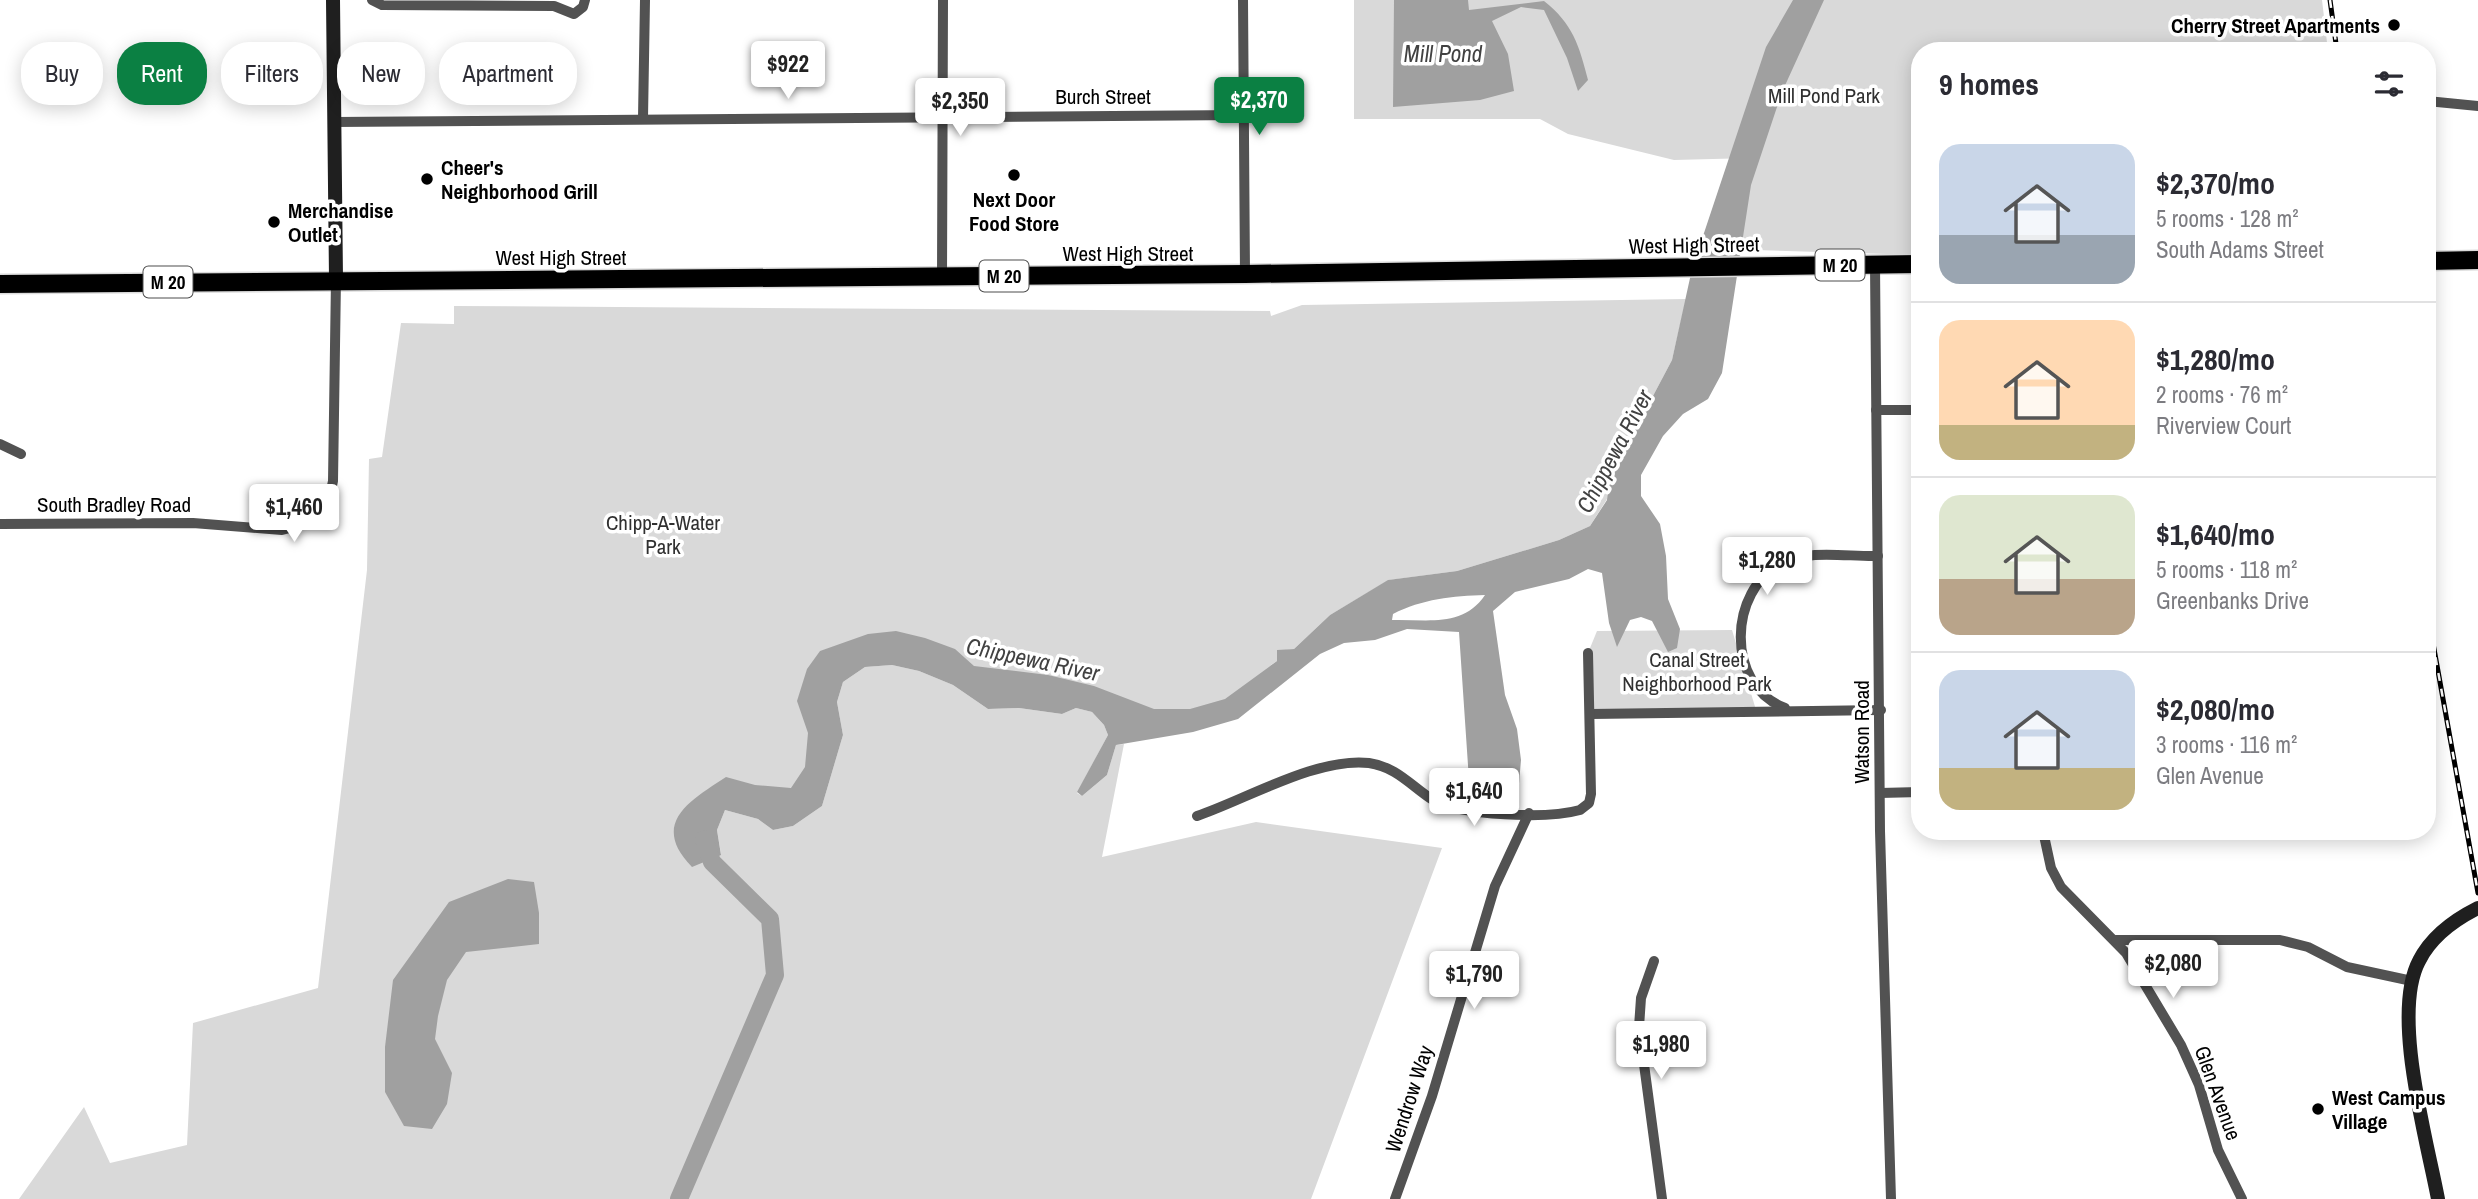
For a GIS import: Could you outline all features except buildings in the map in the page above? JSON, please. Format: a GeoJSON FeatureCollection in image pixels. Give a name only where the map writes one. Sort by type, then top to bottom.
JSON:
{"type":"FeatureCollection","features":[{"type":"Feature","properties":{"kind":"main road"},"geometry":{"type":"LineString","coordinates":[[2436,261],[2478,260]]}},
{"type":"Feature","properties":{"kind":"main road","name":"West High Street"},"geometry":{"type":"LineString","coordinates":[[336,279],[942,277],[1911,264]]}},
{"type":"Feature","properties":{"kind":"main road","name":"M 20"},"geometry":{"type":"LineString","coordinates":[[0,284],[336,279]]}},
{"type":"Feature","properties":{"kind":"street"},"geometry":{"type":"LineString","coordinates":[[333,0],[336,279]]}},
{"type":"Feature","properties":{"kind":"street"},"geometry":{"type":"LineString","coordinates":[[372,0],[382,5],[554,6],[574,14],[583,7],[585,0]]}},
{"type":"Feature","properties":{"kind":"street"},"geometry":{"type":"LineString","coordinates":[[643,118],[645,0]]}},
{"type":"Feature","properties":{"kind":"street"},"geometry":{"type":"LineString","coordinates":[[942,277],[945,116],[943,0]]}},
{"type":"Feature","properties":{"kind":"street"},"geometry":{"type":"LineString","coordinates":[[1243,0],[1245,274]]}},
{"type":"Feature","properties":{"kind":"street"},"geometry":{"type":"LineString","coordinates":[[2436,102],[2478,106]]}},
{"type":"Feature","properties":{"kind":"street","name":"Burch Street"},"geometry":{"type":"LineString","coordinates":[[334,122],[1243,115]]}},
{"type":"Feature","properties":{"kind":"street","name":"Watson Road"},"geometry":{"type":"LineString","coordinates":[[1875,265],[1880,793],[1891,1199]]}},
{"type":"Feature","properties":{"kind":"street","name":"South Bradley Road"},"geometry":{"type":"LineString","coordinates":[[0,524],[193,523],[282,530],[313,522],[327,509],[333,481],[336,279]]}},
{"type":"Feature","properties":{"kind":"street"},"geometry":{"type":"LineString","coordinates":[[1876,410],[1911,410]]}},
{"type":"Feature","properties":{"kind":"street"},"geometry":{"type":"LineString","coordinates":[[0,444],[21,454]]}},
{"type":"Feature","properties":{"kind":"street"},"geometry":{"type":"LineString","coordinates":[[1794,710],[1769,700],[1752,678],[1740,641],[1746,602],[1769,571],[1790,560],[1814,556],[1878,556]]}},
{"type":"Feature","properties":{"kind":"street"},"geometry":{"type":"LineString","coordinates":[[1197,816],[1312,772],[1357,763],[1390,769],[1434,800],[1456,810],[1575,812],[1588,803],[1592,788],[1588,653]]}},
{"type":"Feature","properties":{"kind":"street"},"geometry":{"type":"LineString","coordinates":[[1591,714],[1881,710]]}},
{"type":"Feature","properties":{"kind":"street"},"geometry":{"type":"LineString","coordinates":[[1880,793],[1911,792]]}},
{"type":"Feature","properties":{"kind":"street","name":"Wendrow Way"},"geometry":{"type":"LineString","coordinates":[[1395,1199],[1432,1097],[1492,897],[1529,813]]}},
{"type":"Feature","properties":{"kind":"street","name":"Glen Avenue"},"geometry":{"type":"LineString","coordinates":[[2045,840],[2051,868],[2061,887],[2116,940],[2136,966],[2188,1059],[2215,1143],[2242,1199]]}},
{"type":"Feature","properties":{"kind":"street"},"geometry":{"type":"LineString","coordinates":[[2438,1199],[2412,1057],[2412,981],[2419,959],[2430,944],[2453,923],[2478,908]]}},
{"type":"Feature","properties":{"kind":"street"},"geometry":{"type":"LineString","coordinates":[[2116,940],[2280,940],[2308,947],[2347,967],[2412,981]]}},
{"type":"Feature","properties":{"kind":"street"},"geometry":{"type":"LineString","coordinates":[[1654,961],[1642,998],[1639,1027],[1661,1199]]}},
{"type":"Feature","properties":{"kind":"green space","name":"Mill Pond Park"},"geometry":{"type":"Polygon","coordinates":[[[1354,0],[2322,0],[2327,42],[1911,42],[1911,255],[1723,249],[1752,158],[1674,160],[1568,134],[1540,119],[1354,119],[1354,0]]]}},
{"type":"Feature","properties":{"kind":"green space","name":"Chipp-A-Water Park"},"geometry":{"type":"Polygon","coordinates":[[[1686,299],[1672,360],[1609,479],[1607,499],[1590,526],[1559,540],[1457,571],[1389,580],[1330,615],[1294,649],[1277,651],[1277,661],[1271,665],[1271,691],[1202,726],[1147,726],[1111,701],[1044,686],[974,677],[940,660],[909,649],[881,646],[854,656],[833,682],[829,724],[833,754],[819,782],[795,801],[762,800],[709,806],[701,830],[711,859],[721,854],[717,830],[725,810],[758,819],[773,830],[793,826],[822,806],[843,735],[837,702],[843,682],[865,667],[892,665],[919,671],[953,685],[988,709],[1019,708],[1062,714],[1076,708],[1092,712],[1104,725],[1108,735],[1077,793],[1082,796],[1107,775],[1116,745],[1124,744],[1102,857],[1256,822],[1442,848],[1311,1199],[19,1199],[84,1107],[110,1163],[187,1145],[193,1023],[318,988],[367,570],[369,459],[382,457],[401,323],[454,324],[454,306],[1270,311],[1271,316],[1302,305],[1686,299]]]}},
{"type":"Feature","properties":{"kind":"green space","name":"Canal Street Neighborhood Park"},"geometry":{"type":"Polygon","coordinates":[[[1732,630],[1756,710],[1591,714],[1588,653],[1597,631],[1732,630]]]}},
{"type":"Feature","properties":{"kind":"water","name":"Mill Pond"},"geometry":{"type":"Polygon","coordinates":[[[1394,0],[1468,0],[1469,10],[1544,1],[1562,18],[1574,36],[1588,80],[1578,91],[1567,58],[1544,10],[1521,7],[1492,21],[1508,54],[1514,91],[1480,100],[1393,107],[1394,0]]]}},
{"type":"Feature","properties":{"kind":"water"},"geometry":{"type":"Polygon","coordinates":[[[1793,0],[1824,0],[1782,92],[1751,185],[1722,373],[1708,399],[1683,414],[1663,436],[1641,475],[1641,496],[1660,524],[1666,556],[1668,599],[1680,629],[1677,648],[1668,652],[1652,621],[1641,617],[1630,620],[1617,647],[1609,623],[1602,573],[1588,569],[1569,579],[1515,592],[1493,611],[1505,695],[1517,729],[1521,760],[1518,795],[1499,796],[1473,789],[1469,780],[1459,632],[1407,629],[1375,640],[1344,643],[1320,654],[1238,719],[1193,732],[1116,745],[1107,775],[1082,796],[1077,792],[1108,735],[1104,725],[1092,712],[1076,708],[1062,714],[1019,708],[988,709],[953,685],[919,671],[892,665],[865,667],[843,682],[837,702],[843,735],[822,806],[793,826],[773,830],[758,819],[725,810],[717,830],[721,855],[692,867],[674,838],[675,825],[689,804],[726,777],[755,785],[791,788],[805,767],[808,733],[797,701],[807,669],[820,651],[868,634],[896,631],[955,649],[974,666],[1048,675],[1094,686],[1154,709],[1190,709],[1225,699],[1277,661],[1277,650],[1294,649],[1330,615],[1388,580],[1457,571],[1559,540],[1590,526],[1607,500],[1609,479],[1672,360],[1692,269],[1766,47],[1793,0]],[[1485,595],[1449,597],[1426,602],[1393,614],[1392,620],[1455,617],[1476,606],[1485,595]]]}},
{"type":"Feature","properties":{"kind":"water"},"geometry":{"type":"Polygon","coordinates":[[[508,879],[534,882],[539,913],[539,944],[466,952],[447,980],[435,1039],[452,1073],[447,1104],[432,1129],[404,1126],[385,1092],[385,1047],[393,980],[449,902],[508,879]]]}},
{"type":"Feature","properties":{"kind":"waterway","name":"Chippewa River"},"geometry":{"type":"LineString","coordinates":[[679,1199],[775,975],[770,919],[712,862],[704,839]]}},
{"type":"Feature","properties":{"kind":"railway"},"geometry":{"type":"LineString","coordinates":[[2330,0],[2336,42]]}},
{"type":"Feature","properties":{"kind":"railway"},"geometry":{"type":"LineString","coordinates":[[2436,660],[2478,893]]}},
{"type":"Feature","properties":{"kind":"place","name":"Cherry Street Apartments"},"geometry":{"type":"Point","coordinates":[2394,25]}},
{"type":"Feature","properties":{"kind":"place","name":"Next Door Food Store"},"geometry":{"type":"Point","coordinates":[1014,175]}},
{"type":"Feature","properties":{"kind":"place","name":"Cheer's Neighborhood Grill"},"geometry":{"type":"Point","coordinates":[427,179]}},
{"type":"Feature","properties":{"kind":"place","name":"Merchandise Outlet"},"geometry":{"type":"Point","coordinates":[274,222]}},
{"type":"Feature","properties":{"kind":"place","name":"West Campus Village"},"geometry":{"type":"Point","coordinates":[2318,1109]}}]}
